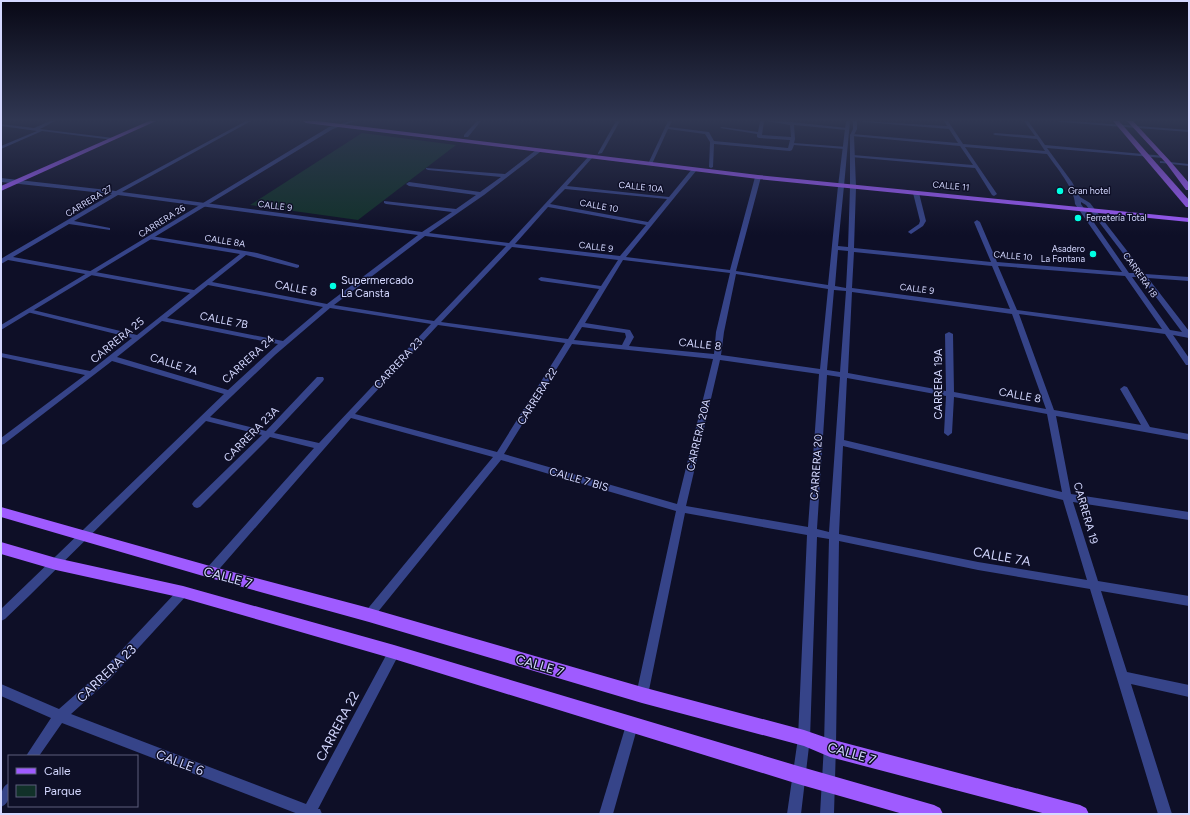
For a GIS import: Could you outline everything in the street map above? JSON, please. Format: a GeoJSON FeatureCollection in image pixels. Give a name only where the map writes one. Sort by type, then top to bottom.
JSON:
{"type":"FeatureCollection","features":[{"type":"Feature","properties":{"kind":"main road"},"geometry":{"type":"LineString","coordinates":[[1,189],[68,159]]}},
{"type":"Feature","properties":{"kind":"main road","name":"CALLE 11"},"geometry":{"type":"LineString","coordinates":[[615,159],[711,167],[841,183]]}},
{"type":"Feature","properties":{"kind":"main road","name":"CALLE 11"},"geometry":{"type":"LineString","coordinates":[[634,159],[694,170],[758,177],[994,194],[1189,220]]}},
{"type":"Feature","properties":{"kind":"main road"},"geometry":{"type":"LineString","coordinates":[[1150,159],[1189,205]]}},
{"type":"Feature","properties":{"kind":"main road"},"geometry":{"type":"LineString","coordinates":[[1165,160],[1189,188]]}},
{"type":"Feature","properties":{"kind":"main road","name":"CALLE 11"},"geometry":{"type":"LineString","coordinates":[[853,184],[916,193],[1189,214]]}},
{"type":"Feature","properties":{"kind":"main road","name":"CALLE 7"},"geometry":{"type":"LineString","coordinates":[[1,512],[210,572],[369,615],[642,695],[804,738],[830,748],[1080,814]]}},
{"type":"Feature","properties":{"kind":"main road"},"geometry":{"type":"LineString","coordinates":[[1,548],[56,564],[183,592],[394,652],[798,775],[934,814]]}},
{"type":"Feature","properties":{"kind":"street","name":"CARRERA 27"},"geometry":{"type":"LineString","coordinates":[[3,259],[179,159]]}},
{"type":"Feature","properties":{"kind":"street","name":"CARRERA 26"},"geometry":{"type":"LineString","coordinates":[[1,328],[278,159]]}},
{"type":"Feature","properties":{"kind":"street","name":"CARRERA 24"},"geometry":{"type":"LineString","coordinates":[[1,616],[56,564],[229,393],[284,343],[329,306],[424,234],[482,194],[528,159]]}},
{"type":"Feature","properties":{"kind":"street","name":"CARRERA 23"},"geometry":{"type":"LineString","coordinates":[[210,572],[349,415],[589,159]]}},
{"type":"Feature","properties":{"kind":"street"},"geometry":{"type":"LineString","coordinates":[[711,159],[711,167]]}},
{"type":"Feature","properties":{"kind":"street","name":"CARRERA 20"},"geometry":{"type":"LineString","coordinates":[[794,814],[804,738],[812,532],[823,372],[833,287],[844,159]]}},
{"type":"Feature","properties":{"kind":"street","name":"CARRERA 20"},"geometry":{"type":"LineString","coordinates":[[827,814],[830,748],[834,536],[843,375],[850,290],[853,159]]}},
{"type":"Feature","properties":{"kind":"street"},"geometry":{"type":"LineString","coordinates":[[887,159],[976,167]]}},
{"type":"Feature","properties":{"kind":"street"},"geometry":{"type":"LineString","coordinates":[[970,159],[994,194]]}},
{"type":"Feature","properties":{"kind":"street","name":"CARRERA 18"},"geometry":{"type":"LineString","coordinates":[[1053,159],[1189,363]]}},
{"type":"Feature","properties":{"kind":"street"},"geometry":{"type":"LineString","coordinates":[[1157,159],[1189,165]]}},
{"type":"Feature","properties":{"kind":"street"},"geometry":{"type":"LineString","coordinates":[[428,168],[506,176]]}},
{"type":"Feature","properties":{"kind":"street","name":"CARRERA 22"},"geometry":{"type":"LineString","coordinates":[[369,615],[499,456],[621,259],[669,198],[694,170]]}},
{"type":"Feature","properties":{"kind":"street","name":"CARRERA 20A"},"geometry":{"type":"LineString","coordinates":[[642,695],[681,509],[717,357],[720,332],[733,272],[758,177]]}},
{"type":"Feature","properties":{"kind":"street","name":"CALLE 9"},"geometry":{"type":"LineString","coordinates":[[1,180],[117,193],[202,206],[733,272],[850,290],[1189,335]]}},
{"type":"Feature","properties":{"kind":"street"},"geometry":{"type":"LineString","coordinates":[[409,184],[482,194]]}},
{"type":"Feature","properties":{"kind":"street","name":"CALLE 10A"},"geometry":{"type":"LineString","coordinates":[[563,186],[669,198]]}},
{"type":"Feature","properties":{"kind":"street"},"geometry":{"type":"LineString","coordinates":[[911,232],[921,224],[922,221],[916,193]]}},
{"type":"Feature","properties":{"kind":"street"},"geometry":{"type":"LineString","coordinates":[[386,202],[458,211]]}},
{"type":"Feature","properties":{"kind":"street","name":"CALLE 10"},"geometry":{"type":"LineString","coordinates":[[546,205],[649,224]]}},
{"type":"Feature","properties":{"kind":"street","name":"CARRERA 18"},"geometry":{"type":"LineString","coordinates":[[1084,205],[1144,276],[1189,335]]}},
{"type":"Feature","properties":{"kind":"street"},"geometry":{"type":"LineString","coordinates":[[69,222],[108,228]]}},
{"type":"Feature","properties":{"kind":"street","name":"CARRERA 19"},"geometry":{"type":"LineString","coordinates":[[977,222],[993,264],[1014,311],[1051,412],[1067,496],[1165,814]]}},
{"type":"Feature","properties":{"kind":"street","name":"CALLE 8A"},"geometry":{"type":"LineString","coordinates":[[150,238],[245,253],[297,266]]}},
{"type":"Feature","properties":{"kind":"street","name":"CALLE 10"},"geometry":{"type":"LineString","coordinates":[[836,248],[993,264],[1189,279]]}},
{"type":"Feature","properties":{"kind":"street","name":"CARRERA 25"},"geometry":{"type":"LineString","coordinates":[[1,442],[91,374],[245,253]]}},
{"type":"Feature","properties":{"kind":"street"},"geometry":{"type":"LineString","coordinates":[[3,259],[93,273],[194,292]]}},
{"type":"Feature","properties":{"kind":"street"},"geometry":{"type":"LineString","coordinates":[[541,279],[602,288]]}},
{"type":"Feature","properties":{"kind":"street","name":"CALLE 8"},"geometry":{"type":"LineString","coordinates":[[206,283],[329,306],[435,323],[571,342],[717,357],[843,375],[1189,437]]}},
{"type":"Feature","properties":{"kind":"street"},"geometry":{"type":"LineString","coordinates":[[29,311],[138,337]]}},
{"type":"Feature","properties":{"kind":"street","name":"CALLE 7B"},"geometry":{"type":"LineString","coordinates":[[160,319],[284,343]]}},
{"type":"Feature","properties":{"kind":"street"},"geometry":{"type":"LineString","coordinates":[[581,325],[628,331],[630,337],[625,348]]}},
{"type":"Feature","properties":{"kind":"street","name":"CARRERA 19A"},"geometry":{"type":"LineString","coordinates":[[948,433],[950,394],[949,334]]}},
{"type":"Feature","properties":{"kind":"street"},"geometry":{"type":"LineString","coordinates":[[1,354],[91,374]]}},
{"type":"Feature","properties":{"kind":"street","name":"CALLE 7A"},"geometry":{"type":"LineString","coordinates":[[111,358],[229,393]]}},
{"type":"Feature","properties":{"kind":"street","name":"CARRERA 23A"},"geometry":{"type":"LineString","coordinates":[[197,504],[268,434],[320,379]]}},
{"type":"Feature","properties":{"kind":"street"},"geometry":{"type":"LineString","coordinates":[[1124,388],[1147,429]]}},
{"type":"Feature","properties":{"kind":"street","name":"CALLE 7 BIS"},"geometry":{"type":"LineString","coordinates":[[349,415],[499,456],[681,509],[812,532]]}},
{"type":"Feature","properties":{"kind":"street"},"geometry":{"type":"LineString","coordinates":[[204,418],[321,448]]}},
{"type":"Feature","properties":{"kind":"street"},"geometry":{"type":"LineString","coordinates":[[840,442],[1067,496],[1189,516]]}},
{"type":"Feature","properties":{"kind":"street","name":"CALLE 7A"},"geometry":{"type":"LineString","coordinates":[[812,532],[978,566],[1189,601]]}},
{"type":"Feature","properties":{"kind":"street","name":"CARRERA 23"},"geometry":{"type":"LineString","coordinates":[[33,755],[60,716],[105,676],[183,592]]}},
{"type":"Feature","properties":{"kind":"street","name":"CARRERA 22"},"geometry":{"type":"LineString","coordinates":[[311,813],[394,652]]}},
{"type":"Feature","properties":{"kind":"street"},"geometry":{"type":"LineString","coordinates":[[1123,677],[1189,691]]}},
{"type":"Feature","properties":{"kind":"street","name":"CALLE 6"},"geometry":{"type":"LineString","coordinates":[[1,690],[60,716],[311,813]]}},
{"type":"Feature","properties":{"kind":"street"},"geometry":{"type":"LineString","coordinates":[[606,814],[632,725]]}},
{"type":"Feature","properties":{"kind":"street"},"geometry":{"type":"LineString","coordinates":[[1,800],[8,790]]}},
{"type":"Feature","properties":{"kind":"green space"},"geometry":{"type":"Polygon","coordinates":[[[322,159],[438,159],[358,220],[250,205],[322,159]]]}},
{"type":"Feature","properties":{"kind":"place","name":"Gran hotel"},"geometry":{"type":"Point","coordinates":[1060,191]}},
{"type":"Feature","properties":{"kind":"place","name":"Ferretería Total"},"geometry":{"type":"Point","coordinates":[1078,218]}},
{"type":"Feature","properties":{"kind":"place","name":"Asadero La Fontana"},"geometry":{"type":"Point","coordinates":[1093,254]}},
{"type":"Feature","properties":{"kind":"place","name":"Supermercado La Cansta"},"geometry":{"type":"Point","coordinates":[333,286]}}]}
